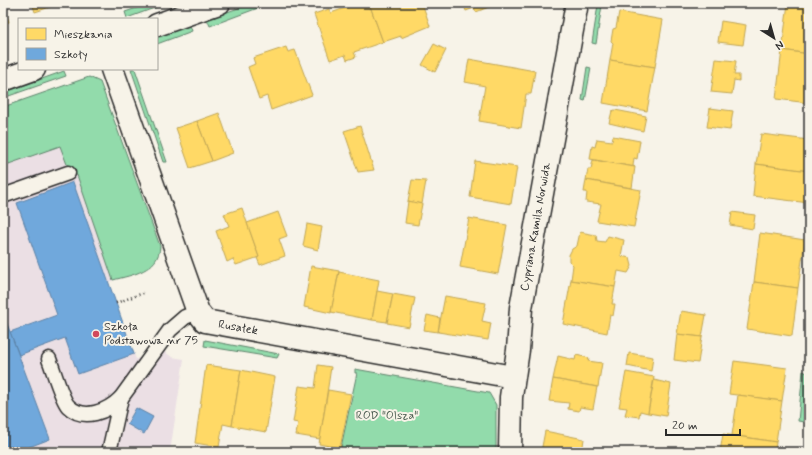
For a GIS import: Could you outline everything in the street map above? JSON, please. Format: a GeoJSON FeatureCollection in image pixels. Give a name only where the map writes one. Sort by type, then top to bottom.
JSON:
{"type":"FeatureCollection","features":[{"type":"Feature","properties":{"kind":"street"},"geometry":{"type":"LineString","coordinates":[[158,25],[219,3]]}},
{"type":"Feature","properties":{"kind":"street","name":"Cypriana Kamila Norwida"},"geometry":{"type":"LineString","coordinates":[[510,452],[513,377],[518,350],[522,301],[577,3]]}},
{"type":"Feature","properties":{"kind":"street"},"geometry":{"type":"LineString","coordinates":[[3,80],[31,70]]}},
{"type":"Feature","properties":{"kind":"street"},"geometry":{"type":"LineString","coordinates":[[112,70],[198,312]]}},
{"type":"Feature","properties":{"kind":"street","name":"Rusałek"},"geometry":{"type":"LineString","coordinates":[[198,312],[205,321],[211,323],[513,377]]}},
{"type":"Feature","properties":{"kind":"lane"},"geometry":{"type":"LineString","coordinates":[[3,196],[68,173]]}},
{"type":"Feature","properties":{"kind":"lane"},"geometry":{"type":"LineString","coordinates":[[49,359],[67,405],[80,413],[95,413],[111,408],[121,398],[170,330],[185,317],[198,312]]}},
{"type":"Feature","properties":{"kind":"lane"},"geometry":{"type":"LineString","coordinates":[[109,452],[121,398]]}},
{"type":"Feature","properties":{"kind":"path"},"geometry":{"type":"LineString","coordinates":[[116,303],[146,292]]}},
{"type":"Feature","properties":{"kind":"shaded area"},"geometry":{"type":"Polygon","coordinates":[[[89,77],[100,82],[160,246],[156,259],[149,268],[109,282],[136,359],[141,357],[151,342],[172,357],[184,359],[170,452],[3,452],[3,107],[89,77]]]}},
{"type":"Feature","properties":{"kind":"green space"},"geometry":{"type":"Polygon","coordinates":[[[151,3],[168,3],[127,18],[125,12],[151,3]]]}},
{"type":"Feature","properties":{"kind":"green space"},"geometry":{"type":"Polygon","coordinates":[[[255,3],[258,8],[210,26],[207,19],[255,3]]]}},
{"type":"Feature","properties":{"kind":"green space"},"geometry":{"type":"Polygon","coordinates":[[[598,5],[602,5],[596,44],[592,43],[598,5]]]}},
{"type":"Feature","properties":{"kind":"green space"},"geometry":{"type":"Polygon","coordinates":[[[190,25],[192,31],[158,44],[158,37],[190,25]]]}},
{"type":"Feature","properties":{"kind":"green space"},"geometry":{"type":"Polygon","coordinates":[[[587,67],[591,68],[585,101],[582,100],[587,67]]]}},
{"type":"Feature","properties":{"kind":"green space"},"geometry":{"type":"Polygon","coordinates":[[[131,70],[135,70],[167,162],[163,162],[131,70]]]}},
{"type":"Feature","properties":{"kind":"green space"},"geometry":{"type":"Polygon","coordinates":[[[64,71],[66,76],[3,98],[3,93],[64,71]]]}},
{"type":"Feature","properties":{"kind":"green space"},"geometry":{"type":"Polygon","coordinates":[[[89,77],[100,82],[160,246],[155,261],[150,266],[136,274],[113,280],[77,175],[71,175],[60,146],[3,166],[3,107],[89,77]]]}},
{"type":"Feature","properties":{"kind":"green space"},"geometry":{"type":"Polygon","coordinates":[[[205,340],[279,354],[277,358],[204,346],[205,340]]]}},
{"type":"Feature","properties":{"kind":"green space","name":"ROD \"Olsza\""},"geometry":{"type":"Polygon","coordinates":[[[355,369],[489,393],[496,405],[496,452],[340,452],[357,373],[355,373],[355,369]]]}},
{"type":"Feature","properties":{"kind":"green space"},"geometry":{"type":"Polygon","coordinates":[[[803,371],[809,374],[804,422],[798,421],[803,371]]]}},
{"type":"Feature","properties":{"kind":"building: Mieszkania"},"geometry":{"type":"Polygon","coordinates":[[[32,3],[62,3],[35,12],[32,3]]]}},
{"type":"Feature","properties":{"kind":"building: Mieszkania"},"geometry":{"type":"Polygon","coordinates":[[[359,3],[369,3],[383,42],[354,52],[356,57],[347,60],[345,55],[330,60],[314,14],[329,9],[331,13],[359,3]]]}},
{"type":"Feature","properties":{"kind":"building: Mieszkania"},"geometry":{"type":"Polygon","coordinates":[[[369,3],[422,3],[430,26],[401,38],[401,36],[383,42],[369,3]]]}},
{"type":"Feature","properties":{"kind":"building: Mieszkania"},"geometry":{"type":"Polygon","coordinates":[[[463,3],[499,3],[476,12],[474,8],[466,11],[463,3]]]}},
{"type":"Feature","properties":{"kind":"building: Mieszkania"},"geometry":{"type":"Polygon","coordinates":[[[788,3],[809,5],[809,54],[782,50],[788,3]]]}},
{"type":"Feature","properties":{"kind":"building: Mieszkania"},"geometry":{"type":"Polygon","coordinates":[[[3,4],[9,22],[3,24],[3,4]]]}},
{"type":"Feature","properties":{"kind":"building: Mieszkania"},"geometry":{"type":"Polygon","coordinates":[[[619,12],[663,20],[655,67],[610,60],[613,43],[611,41],[613,29],[616,28],[619,12]]]}},
{"type":"Feature","properties":{"kind":"building: Mieszkania"},"geometry":{"type":"Polygon","coordinates":[[[721,21],[746,25],[743,45],[718,42],[721,21]]]}},
{"type":"Feature","properties":{"kind":"building: Mieszkania"},"geometry":{"type":"Polygon","coordinates":[[[434,44],[446,50],[435,72],[422,65],[434,44]]]}},
{"type":"Feature","properties":{"kind":"building: Mieszkania"},"geometry":{"type":"Polygon","coordinates":[[[286,47],[288,52],[295,50],[312,95],[271,110],[267,96],[259,99],[248,67],[255,64],[253,58],[286,47]]]}},
{"type":"Feature","properties":{"kind":"building: Mieszkania"},"geometry":{"type":"Polygon","coordinates":[[[782,50],[809,54],[809,103],[776,99],[782,50]]]}},
{"type":"Feature","properties":{"kind":"building: Mieszkania"},"geometry":{"type":"Polygon","coordinates":[[[469,59],[535,71],[531,94],[526,94],[521,128],[479,121],[485,86],[465,82],[469,59]]]}},
{"type":"Feature","properties":{"kind":"building: Mieszkania"},"geometry":{"type":"Polygon","coordinates":[[[716,59],[736,61],[734,75],[739,75],[739,81],[734,80],[732,94],[711,92],[716,59]]]}},
{"type":"Feature","properties":{"kind":"building: Mieszkania"},"geometry":{"type":"Polygon","coordinates":[[[610,60],[655,67],[647,111],[603,103],[610,60]]]}},
{"type":"Feature","properties":{"kind":"building: Mieszkania"},"geometry":{"type":"Polygon","coordinates":[[[710,108],[733,111],[730,130],[707,127],[710,108]]]}},
{"type":"Feature","properties":{"kind":"building: Mieszkania"},"geometry":{"type":"Polygon","coordinates":[[[615,110],[646,116],[643,131],[609,123],[612,111],[615,110]]]}},
{"type":"Feature","properties":{"kind":"building: Mieszkania"},"geometry":{"type":"Polygon","coordinates":[[[219,113],[233,153],[212,161],[197,121],[219,113]]]}},
{"type":"Feature","properties":{"kind":"building: Mieszkania"},"geometry":{"type":"Polygon","coordinates":[[[197,121],[212,161],[190,168],[176,128],[197,121]]]}},
{"type":"Feature","properties":{"kind":"building: Mieszkania"},"geometry":{"type":"Polygon","coordinates":[[[360,126],[374,170],[358,172],[344,131],[360,126]]]}},
{"type":"Feature","properties":{"kind":"building: Mieszkania"},"geometry":{"type":"Polygon","coordinates":[[[761,134],[809,140],[809,171],[756,164],[761,134]]]}},
{"type":"Feature","properties":{"kind":"building: Mieszkania"},"geometry":{"type":"Polygon","coordinates":[[[613,136],[640,141],[637,159],[634,158],[633,166],[635,167],[590,159],[592,146],[595,147],[597,139],[612,141],[613,136]]]}},
{"type":"Feature","properties":{"kind":"building: Mieszkania"},"geometry":{"type":"Polygon","coordinates":[[[593,160],[635,167],[632,188],[586,180],[588,169],[591,169],[593,160]]]}},
{"type":"Feature","properties":{"kind":"building: Mieszkania"},"geometry":{"type":"Polygon","coordinates":[[[475,161],[517,167],[511,204],[470,197],[475,161]]]}},
{"type":"Feature","properties":{"kind":"building: Mieszkania"},"geometry":{"type":"Polygon","coordinates":[[[756,164],[809,171],[809,203],[753,196],[756,164]]]}},
{"type":"Feature","properties":{"kind":"building: Mieszkania"},"geometry":{"type":"Polygon","coordinates":[[[412,180],[426,181],[422,204],[408,201],[412,180]]]}},
{"type":"Feature","properties":{"kind":"building: Mieszkania"},"geometry":{"type":"Polygon","coordinates":[[[586,180],[641,190],[634,227],[597,221],[601,204],[586,202],[587,192],[584,192],[586,180]]]}},
{"type":"Feature","properties":{"kind":"building: Mieszkania"},"geometry":{"type":"Polygon","coordinates":[[[408,201],[422,204],[418,225],[405,223],[408,201]]]}},
{"type":"Feature","properties":{"kind":"building: Mieszkania"},"geometry":{"type":"Polygon","coordinates":[[[242,208],[259,257],[236,265],[233,259],[227,262],[216,231],[229,226],[224,214],[242,208]]]}},
{"type":"Feature","properties":{"kind":"building: Mieszkania"},"geometry":{"type":"Polygon","coordinates":[[[278,212],[287,236],[279,239],[285,256],[260,265],[257,258],[259,257],[247,223],[278,212]]]}},
{"type":"Feature","properties":{"kind":"building: Mieszkania"},"geometry":{"type":"Polygon","coordinates":[[[732,212],[755,215],[753,229],[730,225],[732,212]]]}},
{"type":"Feature","properties":{"kind":"building: Mieszkania"},"geometry":{"type":"Polygon","coordinates":[[[469,218],[507,225],[498,274],[460,267],[469,218]]]}},
{"type":"Feature","properties":{"kind":"building: Mieszkania"},"geometry":{"type":"Polygon","coordinates":[[[307,224],[322,227],[318,250],[303,246],[307,224]]]}},
{"type":"Feature","properties":{"kind":"building: Mieszkania"},"geometry":{"type":"Polygon","coordinates":[[[580,232],[596,235],[597,241],[605,242],[608,236],[624,240],[621,256],[630,258],[632,266],[628,273],[618,271],[615,287],[571,280],[573,265],[569,261],[569,255],[572,249],[577,246],[580,232]]]}},
{"type":"Feature","properties":{"kind":"building: Mieszkania"},"geometry":{"type":"Polygon","coordinates":[[[760,233],[805,240],[798,288],[754,282],[760,233]]]}},
{"type":"Feature","properties":{"kind":"building: Mieszkania"},"geometry":{"type":"Polygon","coordinates":[[[311,266],[339,271],[331,313],[304,307],[311,266]]]}},
{"type":"Feature","properties":{"kind":"building: Mieszkania"},"geometry":{"type":"Polygon","coordinates":[[[339,272],[379,280],[372,320],[331,312],[339,272]]]}},
{"type":"Feature","properties":{"kind":"building: Mieszkania"},"geometry":{"type":"Polygon","coordinates":[[[571,280],[615,287],[612,304],[615,304],[613,316],[610,315],[607,333],[563,324],[571,280]]]}},
{"type":"Feature","properties":{"kind":"building: Mieszkania"},"geometry":{"type":"Polygon","coordinates":[[[754,282],[798,288],[792,336],[747,329],[754,282]]]}},
{"type":"Feature","properties":{"kind":"building: Mieszkania"},"geometry":{"type":"Polygon","coordinates":[[[377,291],[393,294],[387,322],[372,320],[377,291]]]}},
{"type":"Feature","properties":{"kind":"building: Mieszkania"},"geometry":{"type":"Polygon","coordinates":[[[393,294],[415,298],[409,327],[387,323],[393,294]]]}},
{"type":"Feature","properties":{"kind":"building: Mieszkania"},"geometry":{"type":"Polygon","coordinates":[[[445,296],[486,303],[482,321],[491,323],[488,340],[438,332],[445,296]]]}},
{"type":"Feature","properties":{"kind":"building: Mieszkania"},"geometry":{"type":"Polygon","coordinates":[[[681,311],[706,315],[702,337],[677,334],[681,311]]]}},
{"type":"Feature","properties":{"kind":"building: Mieszkania"},"geometry":{"type":"Polygon","coordinates":[[[427,315],[440,318],[438,332],[424,330],[427,315]]]}},
{"type":"Feature","properties":{"kind":"building: Mieszkania"},"geometry":{"type":"Polygon","coordinates":[[[677,334],[702,337],[698,363],[674,360],[677,334]]]}},
{"type":"Feature","properties":{"kind":"building: Mieszkania"},"geometry":{"type":"Polygon","coordinates":[[[629,353],[653,357],[651,371],[627,366],[629,353]]]}},
{"type":"Feature","properties":{"kind":"building: Mieszkania"},"geometry":{"type":"Polygon","coordinates":[[[576,355],[589,358],[588,361],[602,363],[598,387],[553,379],[558,356],[575,360],[576,355]]]}},
{"type":"Feature","properties":{"kind":"building: Mieszkania"},"geometry":{"type":"Polygon","coordinates":[[[734,361],[787,368],[782,401],[729,394],[734,361]]]}},
{"type":"Feature","properties":{"kind":"building: Mieszkania"},"geometry":{"type":"Polygon","coordinates":[[[206,365],[241,370],[232,426],[223,424],[219,447],[195,443],[206,365]]]}},
{"type":"Feature","properties":{"kind":"building: Mieszkania"},"geometry":{"type":"Polygon","coordinates":[[[318,365],[331,367],[320,439],[296,435],[298,423],[293,422],[299,386],[315,388],[318,365]]]}},
{"type":"Feature","properties":{"kind":"building: Mieszkania"},"geometry":{"type":"Polygon","coordinates":[[[241,370],[275,377],[266,432],[232,426],[241,370]]]}},
{"type":"Feature","properties":{"kind":"building: Mieszkania"},"geometry":{"type":"Polygon","coordinates":[[[626,372],[654,377],[648,413],[640,411],[639,417],[625,415],[627,408],[619,407],[626,372]]]}},
{"type":"Feature","properties":{"kind":"building: Mieszkania"},"geometry":{"type":"Polygon","coordinates":[[[553,379],[597,387],[593,409],[580,407],[579,411],[568,409],[569,403],[549,401],[553,379]]]}},
{"type":"Feature","properties":{"kind":"building: Mieszkania"},"geometry":{"type":"Polygon","coordinates":[[[654,380],[671,384],[666,416],[648,413],[654,380]]]}},
{"type":"Feature","properties":{"kind":"building: Mieszkania"},"geometry":{"type":"Polygon","coordinates":[[[328,390],[351,394],[340,448],[319,444],[328,390]]]}},
{"type":"Feature","properties":{"kind":"building: Mieszkania"},"geometry":{"type":"Polygon","coordinates":[[[738,395],[782,401],[776,442],[732,435],[738,395]]]}},
{"type":"Feature","properties":{"kind":"building: Mieszkania"},"geometry":{"type":"Polygon","coordinates":[[[545,431],[584,439],[582,452],[541,452],[545,431]]]}},
{"type":"Feature","properties":{"kind":"building: Mieszkania"},"geometry":{"type":"Polygon","coordinates":[[[723,434],[776,442],[775,452],[720,452],[723,434]]]}},
{"type":"Feature","properties":{"kind":"building: Mieszkania"},"geometry":{"type":"Polygon","coordinates":[[[171,449],[191,452],[170,452],[171,449]]]}},
{"type":"Feature","properties":{"kind":"building: Szkoły"},"geometry":{"type":"Polygon","coordinates":[[[73,182],[134,354],[78,374],[65,338],[19,355],[10,332],[57,315],[17,203],[73,182]]]}},
{"type":"Feature","properties":{"kind":"building: Szkoły"},"geometry":{"type":"Polygon","coordinates":[[[3,313],[50,439],[16,452],[7,452],[3,442],[3,313]]]}},
{"type":"Feature","properties":{"kind":"building: Szkoły"},"geometry":{"type":"Polygon","coordinates":[[[136,408],[153,417],[144,434],[127,424],[136,408]]]}},
{"type":"Feature","properties":{"kind":"place","name":"Szkoła Podstawowa nr 75"},"geometry":{"type":"Point","coordinates":[96,334]}}]}
